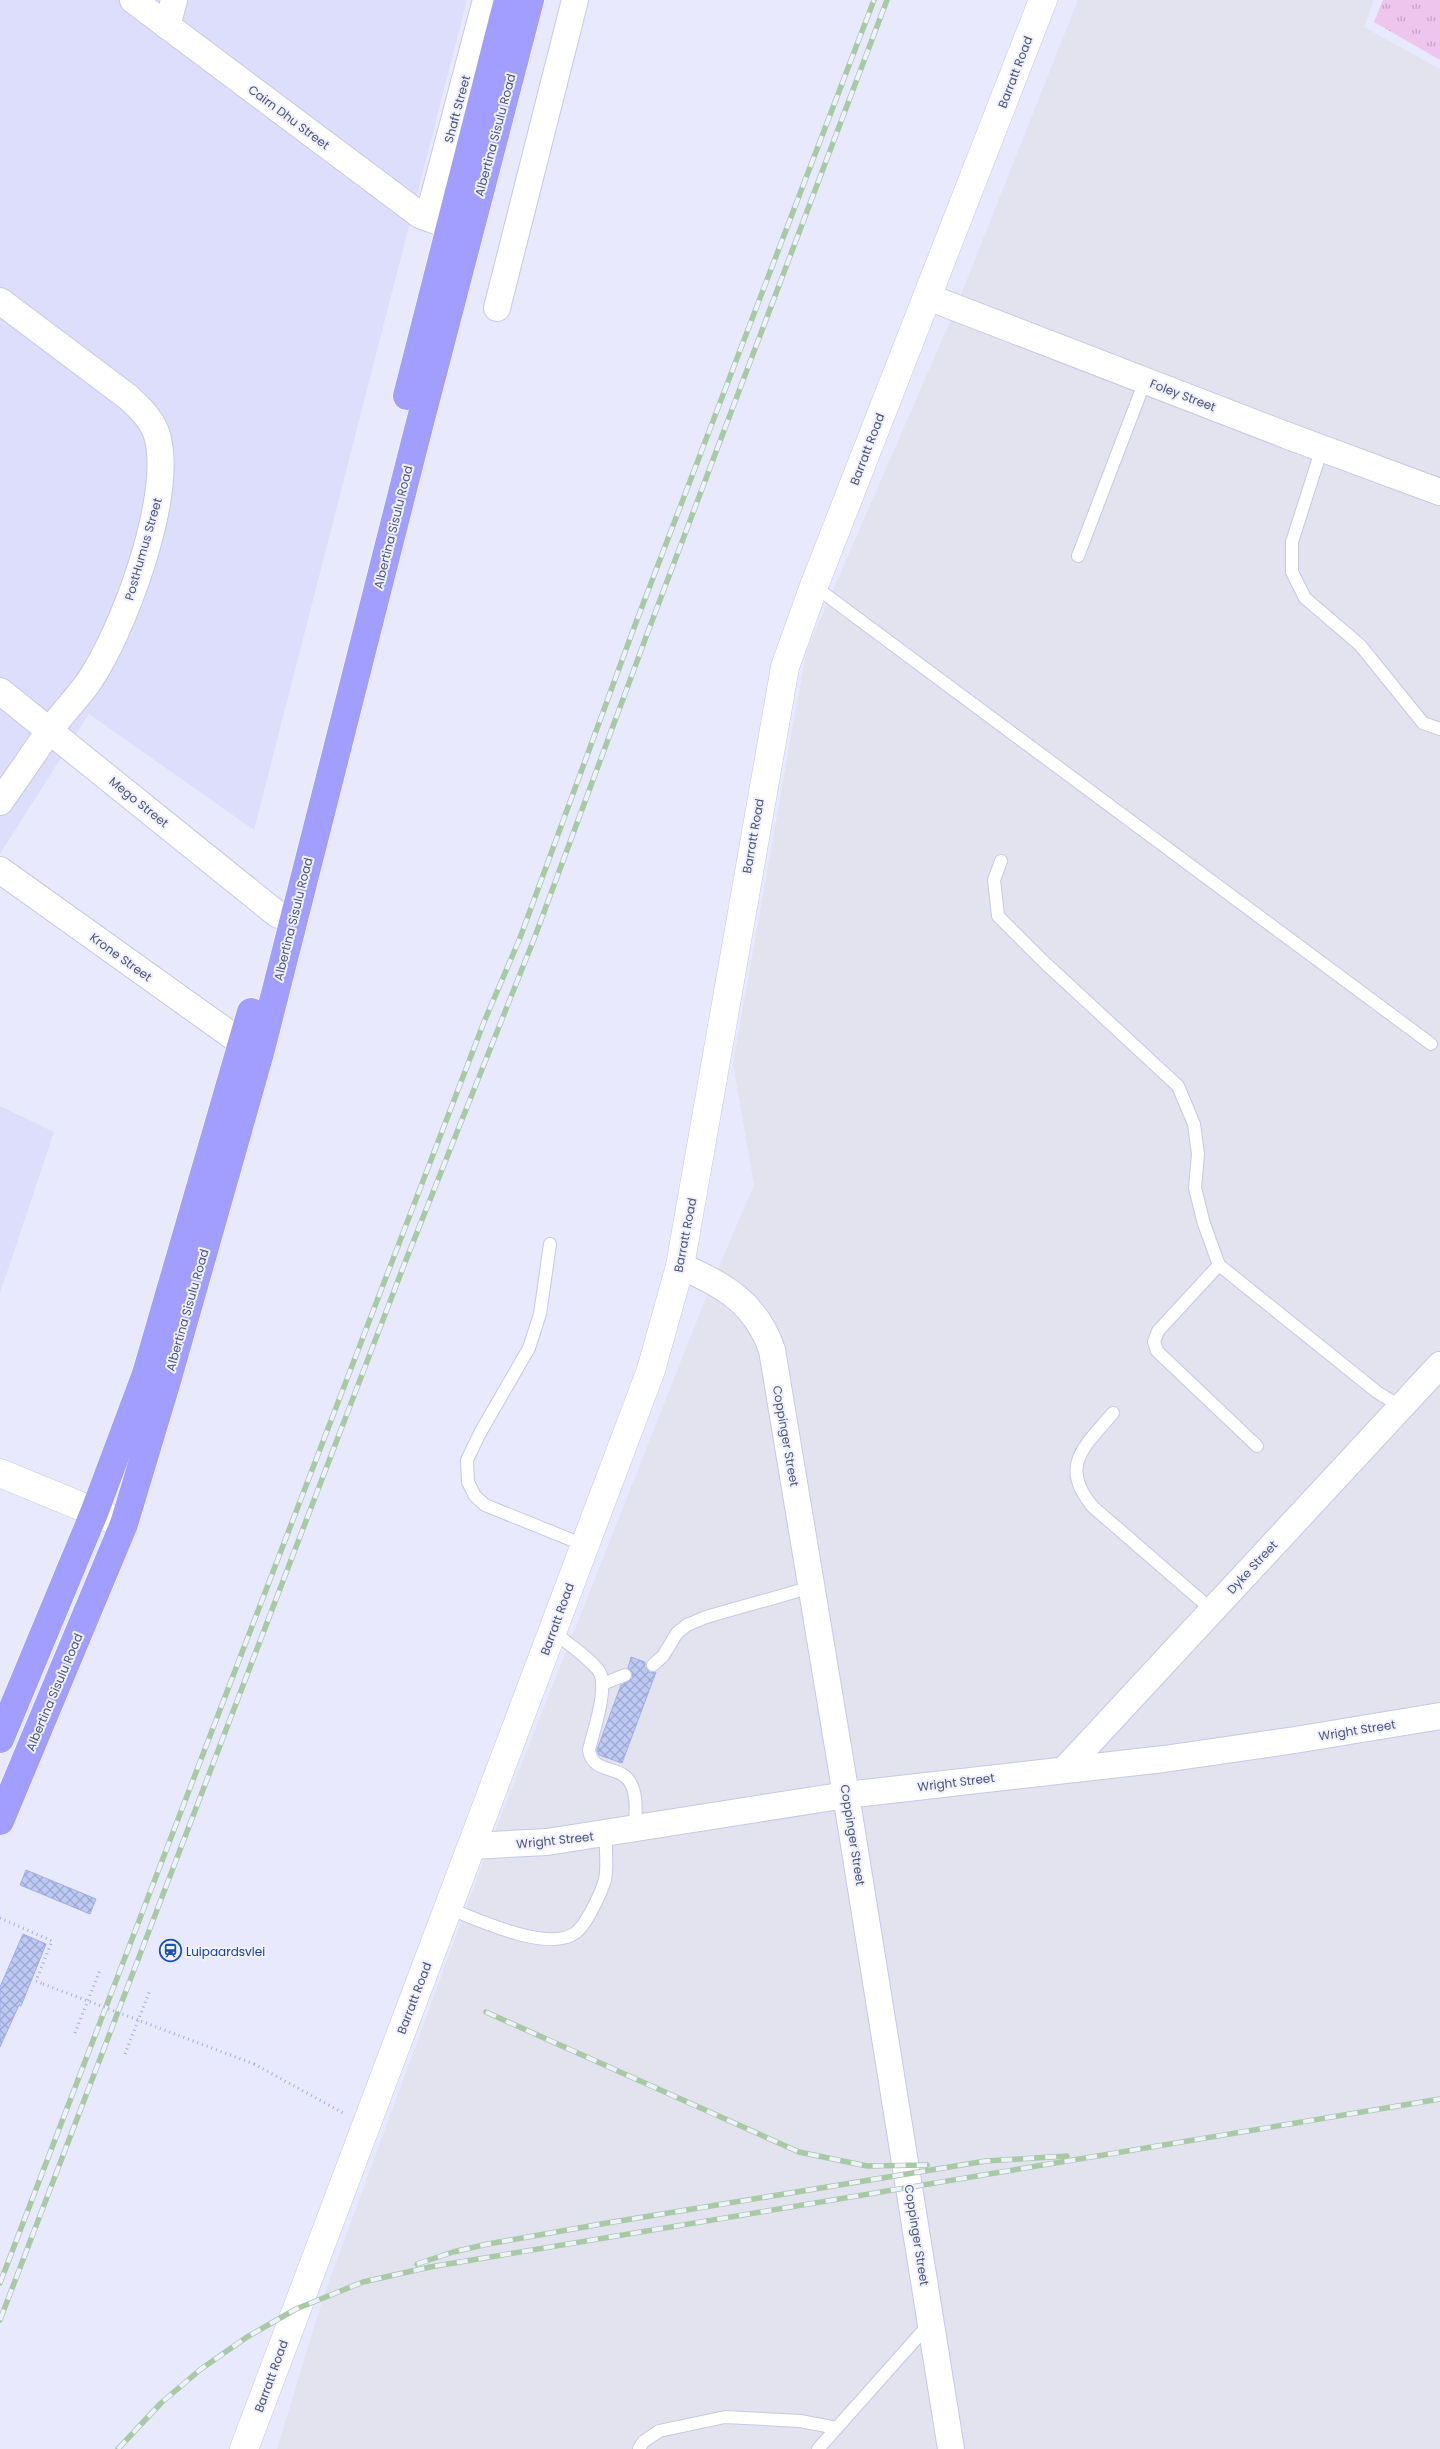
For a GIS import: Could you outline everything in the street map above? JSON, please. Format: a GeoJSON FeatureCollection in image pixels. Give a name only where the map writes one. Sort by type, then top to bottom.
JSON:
{"type":"FeatureCollection","features":[{"type":"Feature","properties":{"kind":"main road","name":"Albertina Sisulu Road"},"geometry":{"type":"LineString","coordinates":[[0,1821],[124,1524],[168,1381],[252,1081],[285,918],[449,226],[508,0]]}},
{"type":"Feature","properties":{"kind":"main road","name":"Albertina Sisulu Road"},"geometry":{"type":"LineString","coordinates":[[449,226],[530,0]]}},
{"type":"Feature","properties":{"kind":"main road","name":"Barratt Road"},"geometry":{"type":"LineString","coordinates":[[244,2449],[651,1370],[680,1266],[777,701],[785,667],[814,586],[1043,0]]}},
{"type":"Feature","properties":{"kind":"main road","name":"Albertina Sisulu Road"},"geometry":{"type":"LineString","coordinates":[[0,1739],[94,1513],[146,1374],[242,1043],[285,918]]}},
{"type":"Feature","properties":{"kind":"main road"},"geometry":{"type":"LineString","coordinates":[[0,1473],[124,1524]]}},
{"type":"Feature","properties":{"kind":"street","name":"Cairn Dhu Street"},"geometry":{"type":"LineString","coordinates":[[133,0],[420,215],[449,226]]}},
{"type":"Feature","properties":{"kind":"street"},"geometry":{"type":"LineString","coordinates":[[167,26],[174,0]]}},
{"type":"Feature","properties":{"kind":"street","name":"Shaft Street"},"geometry":{"type":"LineString","coordinates":[[449,226],[486,0]]}},
{"type":"Feature","properties":{"kind":"street"},"geometry":{"type":"LineString","coordinates":[[497,308],[575,0]]}},
{"type":"Feature","properties":{"kind":"street","name":"Foley Street"},"geometry":{"type":"LineString","coordinates":[[928,297],[1440,492]]}},
{"type":"Feature","properties":{"kind":"street","name":"PostHumus Street"},"geometry":{"type":"LineString","coordinates":[[0,301],[128,397],[146,414],[158,437],[162,465],[157,505],[138,576],[108,648],[88,682],[50,730],[0,802]]}},
{"type":"Feature","properties":{"kind":"street","name":"Mego Street"},"geometry":{"type":"LineString","coordinates":[[0,691],[285,918]]}},
{"type":"Feature","properties":{"kind":"street","name":"Krone Street"},"geometry":{"type":"LineString","coordinates":[[0,870],[242,1043]]}},
{"type":"Feature","properties":{"kind":"street","name":"Coppinger Street"},"geometry":{"type":"LineString","coordinates":[[680,1266],[716,1283],[735,1295],[759,1321],[772,1350],[952,2449]]}},
{"type":"Feature","properties":{"kind":"street","name":"Dyke Street"},"geometry":{"type":"LineString","coordinates":[[1065,1769],[1440,1365]]}},
{"type":"Feature","properties":{"kind":"street","name":"Wright Street"},"geometry":{"type":"LineString","coordinates":[[472,1846],[548,1842],[635,1830],[846,1795],[1164,1759],[1440,1716]]}},
{"type":"Feature","properties":{"kind":"lane"},"geometry":{"type":"LineString","coordinates":[[1078,556],[1145,381]]}},
{"type":"Feature","properties":{"kind":"lane"},"geometry":{"type":"LineString","coordinates":[[1322,448],[1292,542],[1292,572],[1305,598],[1360,645],[1423,722],[1440,730]]}},
{"type":"Feature","properties":{"kind":"lane"},"geometry":{"type":"LineString","coordinates":[[814,586],[1431,1044]]}},
{"type":"Feature","properties":{"kind":"lane"},"geometry":{"type":"LineString","coordinates":[[1002,861],[994,880],[998,916],[1043,961],[1178,1086],[1194,1124],[1198,1154],[1195,1188],[1219,1265],[1377,1392],[1401,1407]]}},
{"type":"Feature","properties":{"kind":"lane"},"geometry":{"type":"LineString","coordinates":[[550,1244],[540,1314],[529,1348],[480,1433],[467,1460],[468,1482],[475,1496],[485,1505],[584,1545]]}},
{"type":"Feature","properties":{"kind":"lane"},"geometry":{"type":"LineString","coordinates":[[1219,1265],[1158,1331],[1154,1342],[1157,1351],[1257,1446]]}},
{"type":"Feature","properties":{"kind":"lane"},"geometry":{"type":"LineString","coordinates":[[1113,1413],[1079,1453],[1077,1474],[1081,1492],[1093,1507],[1212,1610]]}},
{"type":"Feature","properties":{"kind":"lane"},"geometry":{"type":"LineString","coordinates":[[653,1665],[663,1656],[677,1634],[686,1625],[706,1617],[812,1587]]}},
{"type":"Feature","properties":{"kind":"lane"},"geometry":{"type":"LineString","coordinates":[[553,1632],[595,1666],[600,1674],[602,1684],[589,1750],[590,1757],[601,1767],[626,1775],[635,1796],[635,1830]]}},
{"type":"Feature","properties":{"kind":"lane"},"geometry":{"type":"LineString","coordinates":[[602,1684],[625,1675]]}},
{"type":"Feature","properties":{"kind":"lane"},"geometry":{"type":"LineString","coordinates":[[448,1908],[533,1938],[555,1940],[575,1933],[592,1910],[605,1879],[606,1834]]}},
{"type":"Feature","properties":{"kind":"lane"},"geometry":{"type":"LineString","coordinates":[[818,2449],[932,2321]]}},
{"type":"Feature","properties":{"kind":"lane"},"geometry":{"type":"LineString","coordinates":[[639,2449],[643,2442],[659,2431],[725,2417],[800,2421],[836,2428]]}},
{"type":"Feature","properties":{"kind":"path"},"geometry":{"type":"LineString","coordinates":[[0,1918],[52,1941],[36,1981],[254,2064],[365,2125]]}},
{"type":"Feature","properties":{"kind":"path"},"geometry":{"type":"LineString","coordinates":[[75,2033],[100,1970]]}},
{"type":"Feature","properties":{"kind":"path"},"geometry":{"type":"LineString","coordinates":[[125,2054],[150,1990]]}},
{"type":"Feature","properties":{"kind":"shaded area"},"geometry":{"type":"Polygon","coordinates":[[[0,0],[467,0],[254,830],[89,714],[0,854],[0,0]]]}},
{"type":"Feature","properties":{"kind":"shaded area"},"geometry":{"type":"Polygon","coordinates":[[[1078,0],[1374,0],[1364,27],[1440,69],[1440,2449],[277,2449],[323,2298],[489,1846],[711,1285],[754,1185],[733,1064],[806,652],[952,317],[1078,0]]]}},
{"type":"Feature","properties":{"kind":"shaded area"},"geometry":{"type":"Polygon","coordinates":[[[0,1106],[54,1132],[0,1293],[0,1106]]]}},
{"type":"Feature","properties":{"kind":"green space"},"geometry":{"type":"Polygon","coordinates":[[[1383,0],[1440,0],[1440,60],[1374,22],[1383,0]]]}},
{"type":"Feature","properties":{"kind":"building"},"geometry":{"type":"Polygon","coordinates":[[[631,1657],[645,1662],[645,1667],[650,1673],[656,1672],[622,1763],[599,1755],[597,1750],[621,1685],[633,1677],[632,1672],[628,1668],[631,1657]]]}},
{"type":"Feature","properties":{"kind":"building"},"geometry":{"type":"Polygon","coordinates":[[[26,1870],[96,1899],[90,1914],[20,1885],[26,1870]]]}},
{"type":"Feature","properties":{"kind":"building"},"geometry":{"type":"Polygon","coordinates":[[[23,1934],[46,1944],[21,2006],[19,2005],[0,2047],[0,1987],[23,1934]]]}},
{"type":"Feature","properties":{"kind":"railway"},"geometry":{"type":"LineString","coordinates":[[0,2283],[484,1022],[520,938],[635,625],[874,0]]}},
{"type":"Feature","properties":{"kind":"railway"},"geometry":{"type":"LineString","coordinates":[[0,2320],[404,1265],[534,939],[887,0]]}},
{"type":"Feature","properties":{"kind":"railway"},"geometry":{"type":"LineString","coordinates":[[486,2012],[799,2152],[867,2166],[927,2165]]}},
{"type":"Feature","properties":{"kind":"railway"},"geometry":{"type":"LineString","coordinates":[[118,2449],[161,2403],[201,2369],[247,2337],[296,2309],[363,2282],[430,2267],[1440,2099]]}},
{"type":"Feature","properties":{"kind":"railway"},"geometry":{"type":"LineString","coordinates":[[417,2264],[453,2252],[488,2244],[607,2223],[986,2161],[1067,2156]]}},
{"type":"Feature","properties":{"kind":"place","name":"Luipaardsvlei"},"geometry":{"type":"Point","coordinates":[170,1951]}}]}
